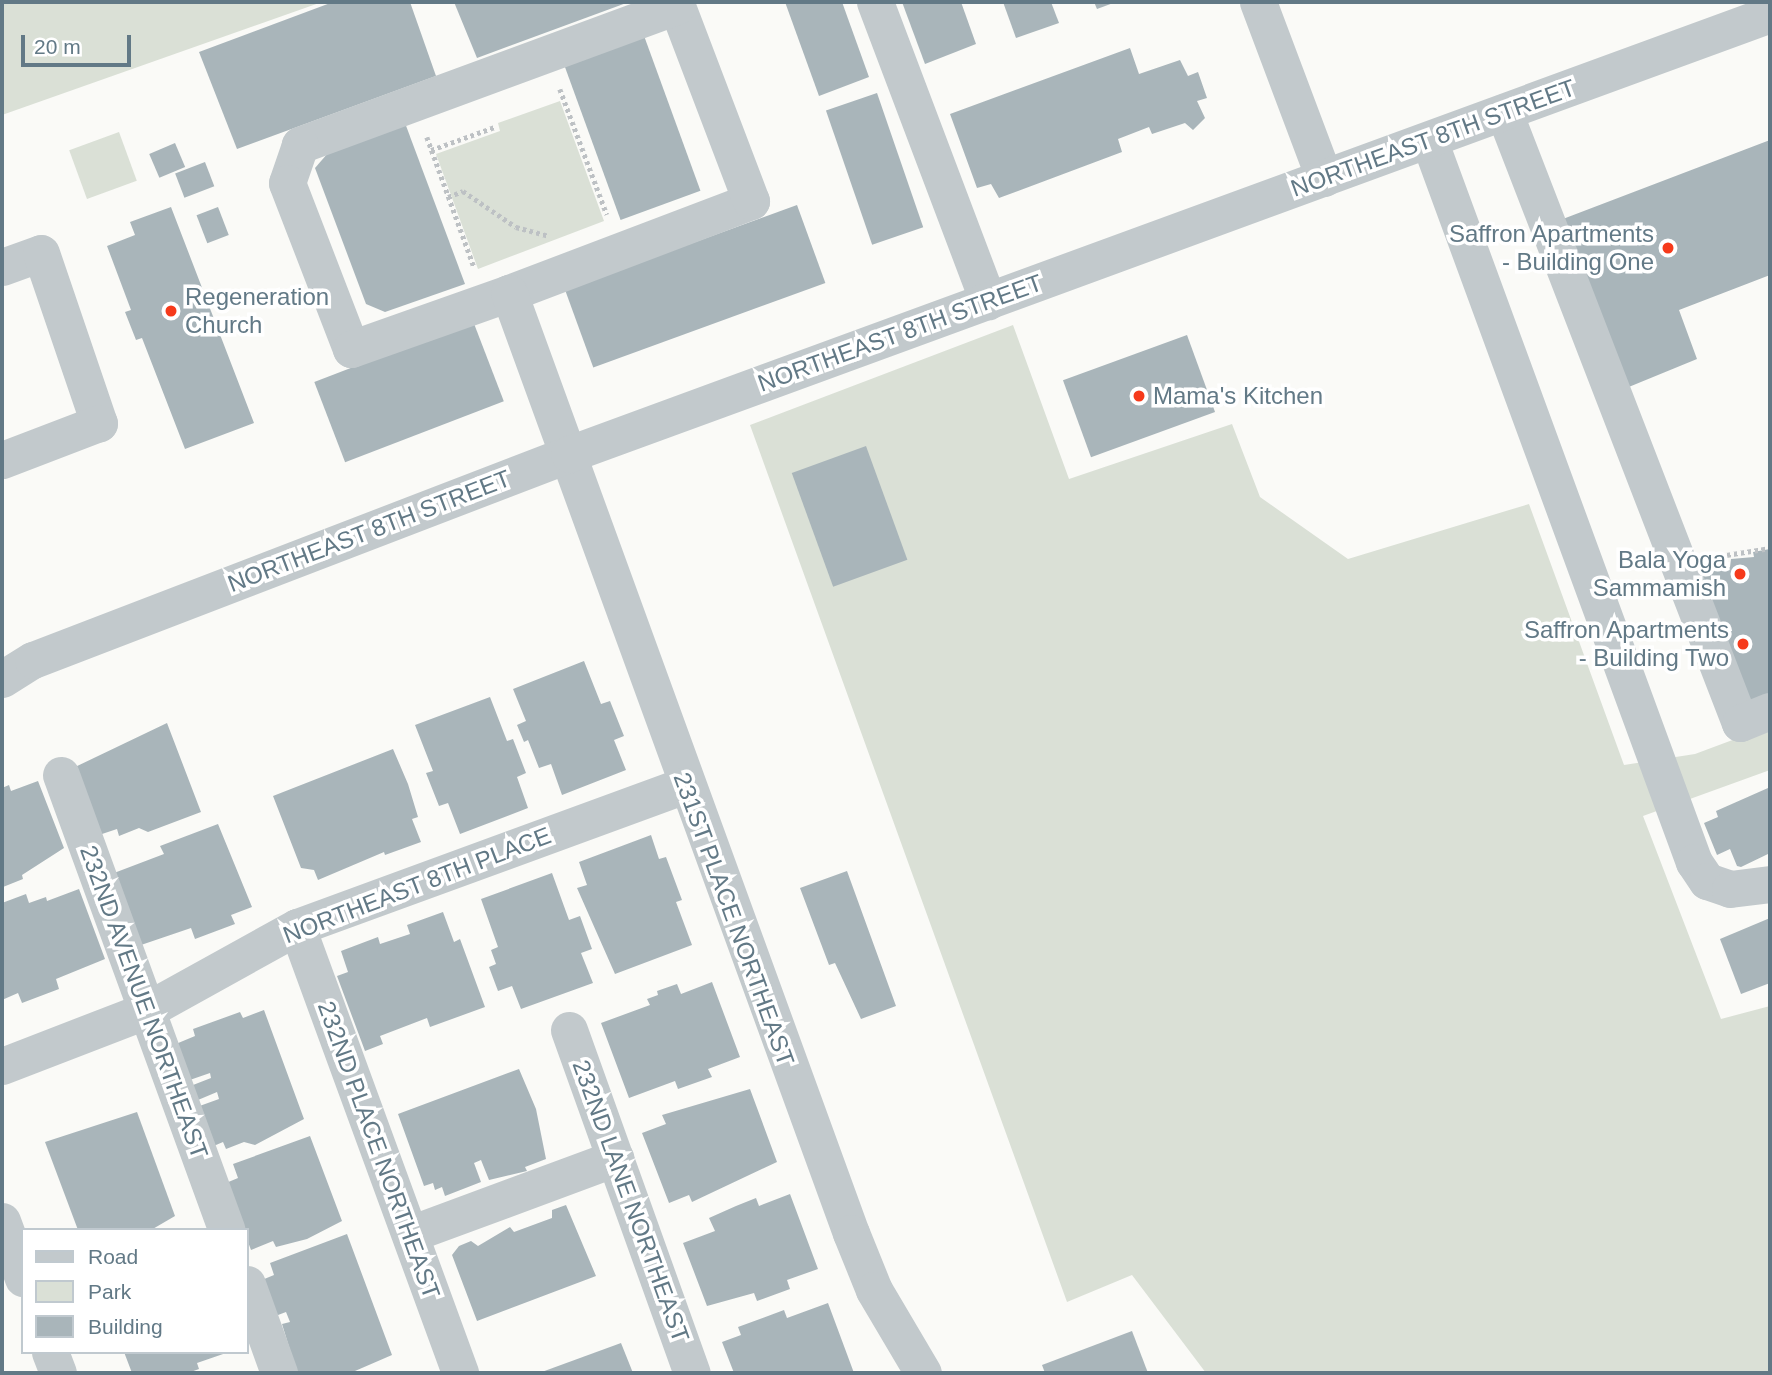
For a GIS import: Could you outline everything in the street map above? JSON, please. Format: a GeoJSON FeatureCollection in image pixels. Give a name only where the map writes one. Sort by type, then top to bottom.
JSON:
{"type":"FeatureCollection","features":[{"type":"Feature","properties":{"kind":"street"},"geometry":{"type":"LineString","coordinates":[[875,2],[988,301]]}},
{"type":"Feature","properties":{"kind":"street"},"geometry":{"type":"LineString","coordinates":[[1258,2],[1324,178]]}},
{"type":"Feature","properties":{"kind":"street"},"geometry":{"type":"LineString","coordinates":[[677,6],[751,201],[509,293],[351,349],[287,183],[299,145],[677,6]]}},
{"type":"Feature","properties":{"kind":"street","name":"NORTHEAST 8TH STREET"},"geometry":{"type":"LineString","coordinates":[[2,678],[18,663],[569,454],[1770,14]]}},
{"type":"Feature","properties":{"kind":"street"},"geometry":{"type":"LineString","coordinates":[[1504,112],[1740,723],[1770,711]]}},
{"type":"Feature","properties":{"kind":"street"},"geometry":{"type":"LineString","coordinates":[[1429,140],[1694,862],[1707,881],[1730,889],[1770,884]]}},
{"type":"Feature","properties":{"kind":"street"},"geometry":{"type":"LineString","coordinates":[[2,267],[41,253],[99,424],[2,460]]}},
{"type":"Feature","properties":{"kind":"street","name":"231ST PLACE NORTHEAST"},"geometry":{"type":"LineString","coordinates":[[509,293],[569,454],[684,785],[874,1290],[923,1373]]}},
{"type":"Feature","properties":{"kind":"street","name":"232ND AVENUE NORTHEAST"},"geometry":{"type":"LineString","coordinates":[[61,775],[226,1228]]}},
{"type":"Feature","properties":{"kind":"street","name":"NORTHEAST 8TH PLACE"},"geometry":{"type":"LineString","coordinates":[[2,1066],[147,1010],[297,927],[684,785]]}},
{"type":"Feature","properties":{"kind":"street","name":"232ND PLACE NORTHEAST"},"geometry":{"type":"LineString","coordinates":[[297,927],[458,1373]]}},
{"type":"Feature","properties":{"kind":"street","name":"232ND LANE NORTHEAST"},"geometry":{"type":"LineString","coordinates":[[569,1030],[692,1373]]}},
{"type":"Feature","properties":{"kind":"street"},"geometry":{"type":"LineString","coordinates":[[410,1234],[615,1158]]}},
{"type":"Feature","properties":{"kind":"street"},"geometry":{"type":"LineString","coordinates":[[2,1221],[21,1273]]}},
{"type":"Feature","properties":{"kind":"street"},"geometry":{"type":"LineString","coordinates":[[248,1287],[279,1373]]}},
{"type":"Feature","properties":{"kind":"street"},"geometry":{"type":"LineString","coordinates":[[51,1354],[58,1373]]}},
{"type":"Feature","properties":{"kind":"path"},"geometry":{"type":"LineString","coordinates":[[561,89],[611,225]]}},
{"type":"Feature","properties":{"kind":"path"},"geometry":{"type":"LineString","coordinates":[[431,150],[495,127]]}},
{"type":"Feature","properties":{"kind":"path"},"geometry":{"type":"LineString","coordinates":[[423,128],[476,273]]}},
{"type":"Feature","properties":{"kind":"path"},"geometry":{"type":"LineString","coordinates":[[448,197],[463,191],[516,227],[540,237],[562,236]]}},
{"type":"Feature","properties":{"kind":"path"},"geometry":{"type":"LineString","coordinates":[[1720,556],[1770,548]]}},
{"type":"Feature","properties":{"kind":"green space"},"geometry":{"type":"Polygon","coordinates":[[[2,2],[322,2],[2,115],[2,2]]]}},
{"type":"Feature","properties":{"kind":"green space"},"geometry":{"type":"Polygon","coordinates":[[[560,101],[604,221],[478,269],[436,154],[500,131],[498,123],[560,101]]]}},
{"type":"Feature","properties":{"kind":"green space"},"geometry":{"type":"Polygon","coordinates":[[[119,132],[137,181],[87,199],[69,150],[119,132]]]}},
{"type":"Feature","properties":{"kind":"green space"},"geometry":{"type":"Polygon","coordinates":[[[1013,325],[1069,479],[1232,424],[1260,497],[1348,559],[1529,504],[1624,765],[1695,754],[1770,726],[1770,770],[1643,816],[1721,1019],[1770,1006],[1770,1373],[1206,1373],[1132,1275],[1067,1302],[750,425],[1013,325]]]}},
{"type":"Feature","properties":{"kind":"building"},"geometry":{"type":"Polygon","coordinates":[[[333,2],[410,2],[436,76],[237,149],[199,52],[333,2]]]}},
{"type":"Feature","properties":{"kind":"building"},"geometry":{"type":"Polygon","coordinates":[[[454,2],[629,2],[477,58],[454,2]]]}},
{"type":"Feature","properties":{"kind":"building"},"geometry":{"type":"Polygon","coordinates":[[[785,2],[842,2],[869,77],[819,96],[785,2]]]}},
{"type":"Feature","properties":{"kind":"building"},"geometry":{"type":"Polygon","coordinates":[[[902,2],[961,2],[976,44],[925,64],[902,2]]]}},
{"type":"Feature","properties":{"kind":"building"},"geometry":{"type":"Polygon","coordinates":[[[1003,2],[1051,2],[1059,23],[1016,38],[1003,2]]]}},
{"type":"Feature","properties":{"kind":"building"},"geometry":{"type":"Polygon","coordinates":[[[1094,2],[1116,2],[1097,9],[1094,2]]]}},
{"type":"Feature","properties":{"kind":"building"},"geometry":{"type":"Polygon","coordinates":[[[643,33],[700,191],[621,220],[563,62],[643,33]]]}},
{"type":"Feature","properties":{"kind":"building"},"geometry":{"type":"Polygon","coordinates":[[[1130,48],[1139,74],[1180,60],[1188,76],[1198,72],[1207,98],[1197,101],[1205,118],[1193,130],[1185,123],[1152,134],[1149,127],[1118,139],[1122,152],[999,198],[991,184],[977,188],[950,114],[1130,48]]]}},
{"type":"Feature","properties":{"kind":"building"},"geometry":{"type":"Polygon","coordinates":[[[877,93],[923,227],[872,245],[826,111],[877,93]]]}},
{"type":"Feature","properties":{"kind":"building"},"geometry":{"type":"Polygon","coordinates":[[[405,123],[465,284],[385,312],[366,304],[315,168],[328,153],[405,123]]]}},
{"type":"Feature","properties":{"kind":"building","name":"Saffron Apartments - Building One"},"geometry":{"type":"Polygon","coordinates":[[[1770,140],[1770,275],[1679,310],[1697,359],[1619,391],[1555,222],[1770,140]]]}},
{"type":"Feature","properties":{"kind":"building"},"geometry":{"type":"Polygon","coordinates":[[[175,143],[185,167],[159,178],[149,154],[175,143]]]}},
{"type":"Feature","properties":{"kind":"building"},"geometry":{"type":"Polygon","coordinates":[[[205,162],[214,186],[184,198],[175,173],[205,162]]]}},
{"type":"Feature","properties":{"kind":"building"},"geometry":{"type":"Polygon","coordinates":[[[797,205],[825,283],[593,367],[565,289],[797,205]]]}},
{"type":"Feature","properties":{"kind":"building"},"geometry":{"type":"Polygon","coordinates":[[[171,207],[254,423],[185,449],[142,338],[136,340],[125,312],[131,310],[107,246],[135,235],[130,222],[171,207]]]}},
{"type":"Feature","properties":{"kind":"building"},"geometry":{"type":"Polygon","coordinates":[[[218,207],[229,235],[207,243],[197,215],[218,207]]]}},
{"type":"Feature","properties":{"kind":"building"},"geometry":{"type":"Polygon","coordinates":[[[473,321],[504,401],[345,462],[314,382],[473,321]]]}},
{"type":"Feature","properties":{"kind":"building","name":"Mama's Kitchen"},"geometry":{"type":"Polygon","coordinates":[[[1187,335],[1215,412],[1091,457],[1063,380],[1187,335]]]}},
{"type":"Feature","properties":{"kind":"building"},"geometry":{"type":"Polygon","coordinates":[[[866,446],[907,560],[833,587],[792,473],[866,446]]]}},
{"type":"Feature","properties":{"kind":"building","name":"Saffron Apartments - Building Two"},"geometry":{"type":"Polygon","coordinates":[[[1770,549],[1770,702],[1749,710],[1699,569],[1730,567],[1731,559],[1754,557],[1753,552],[1770,549]]]}},
{"type":"Feature","properties":{"kind":"building"},"geometry":{"type":"Polygon","coordinates":[[[584,661],[601,704],[610,701],[624,736],[614,740],[626,770],[562,795],[551,764],[539,768],[528,740],[524,742],[517,725],[526,721],[513,689],[584,661]]]}},
{"type":"Feature","properties":{"kind":"building"},"geometry":{"type":"Polygon","coordinates":[[[490,697],[507,741],[513,739],[526,773],[517,777],[528,808],[460,834],[448,803],[439,806],[426,773],[433,771],[415,725],[490,697]]]}},
{"type":"Feature","properties":{"kind":"building"},"geometry":{"type":"Polygon","coordinates":[[[167,723],[201,812],[148,832],[139,828],[119,836],[117,829],[99,835],[73,768],[167,723]]]}},
{"type":"Feature","properties":{"kind":"building"},"geometry":{"type":"Polygon","coordinates":[[[393,749],[418,817],[412,819],[421,842],[385,855],[384,852],[318,880],[314,870],[301,868],[273,796],[393,749]]]}},
{"type":"Feature","properties":{"kind":"building"},"geometry":{"type":"Polygon","coordinates":[[[38,781],[64,848],[22,875],[23,879],[3,887],[2,788],[9,785],[11,791],[38,781]]]}},
{"type":"Feature","properties":{"kind":"building"},"geometry":{"type":"Polygon","coordinates":[[[1768,788],[1770,859],[1768,854],[1741,867],[1737,866],[1730,849],[1717,855],[1704,823],[1718,817],[1716,811],[1768,788]]]}},
{"type":"Feature","properties":{"kind":"building"},"geometry":{"type":"Polygon","coordinates":[[[218,824],[252,907],[231,915],[235,924],[195,939],[191,928],[141,945],[114,873],[164,854],[160,846],[218,824]]]}},
{"type":"Feature","properties":{"kind":"building"},"geometry":{"type":"Polygon","coordinates":[[[651,835],[659,859],[666,857],[682,900],[676,902],[692,945],[615,974],[577,888],[587,885],[579,862],[651,835]]]}},
{"type":"Feature","properties":{"kind":"building"},"geometry":{"type":"Polygon","coordinates":[[[847,871],[896,1006],[861,1019],[835,963],[829,965],[800,888],[847,871]]]}},
{"type":"Feature","properties":{"kind":"building"},"geometry":{"type":"Polygon","coordinates":[[[552,873],[569,920],[580,916],[592,949],[581,953],[593,983],[521,1009],[512,986],[498,991],[489,967],[496,964],[491,950],[498,947],[481,899],[552,873]]]}},
{"type":"Feature","properties":{"kind":"building"},"geometry":{"type":"Polygon","coordinates":[[[79,889],[105,959],[56,979],[59,989],[22,1003],[18,993],[2,1000],[2,903],[26,894],[29,903],[46,897],[47,901],[79,889]]]}},
{"type":"Feature","properties":{"kind":"building"},"geometry":{"type":"Polygon","coordinates":[[[443,912],[454,942],[460,939],[485,1007],[430,1027],[427,1018],[380,1036],[383,1044],[365,1051],[337,976],[348,972],[341,951],[378,937],[380,944],[410,934],[407,925],[443,912]]]}},
{"type":"Feature","properties":{"kind":"building"},"geometry":{"type":"Polygon","coordinates":[[[1770,918],[1770,983],[1741,994],[1720,939],[1770,918]]]}},
{"type":"Feature","properties":{"kind":"building"},"geometry":{"type":"Polygon","coordinates":[[[712,982],[740,1057],[708,1069],[712,1077],[678,1089],[675,1081],[629,1098],[601,1023],[650,1005],[647,999],[658,995],[657,991],[677,984],[681,994],[712,982]]]}},
{"type":"Feature","properties":{"kind":"building"},"geometry":{"type":"Polygon","coordinates":[[[264,1010],[304,1119],[255,1145],[244,1142],[226,1149],[223,1142],[209,1148],[194,1108],[219,1099],[217,1092],[198,1100],[193,1085],[211,1078],[210,1073],[184,1082],[171,1046],[195,1036],[193,1029],[240,1012],[243,1018],[264,1010]]]}},
{"type":"Feature","properties":{"kind":"building"},"geometry":{"type":"Polygon","coordinates":[[[519,1069],[536,1109],[546,1159],[525,1167],[527,1171],[489,1180],[481,1160],[474,1163],[481,1182],[445,1196],[442,1187],[435,1190],[433,1183],[424,1186],[398,1114],[519,1069]]]}},
{"type":"Feature","properties":{"kind":"building"},"geometry":{"type":"Polygon","coordinates":[[[750,1089],[777,1162],[692,1202],[689,1195],[669,1203],[642,1133],[666,1124],[662,1115],[750,1089]]]}},
{"type":"Feature","properties":{"kind":"building"},"geometry":{"type":"Polygon","coordinates":[[[137,1112],[175,1216],[154,1228],[77,1228],[45,1142],[137,1112]]]}},
{"type":"Feature","properties":{"kind":"building"},"geometry":{"type":"Polygon","coordinates":[[[310,1136],[342,1221],[307,1239],[276,1247],[273,1241],[251,1250],[248,1228],[243,1228],[226,1183],[238,1178],[233,1164],[310,1136]]]}},
{"type":"Feature","properties":{"kind":"building"},"geometry":{"type":"Polygon","coordinates":[[[790,1194],[818,1269],[787,1280],[790,1289],[757,1301],[754,1293],[707,1306],[683,1243],[715,1231],[709,1218],[756,1198],[759,1206],[790,1194]]]}},
{"type":"Feature","properties":{"kind":"building"},"geometry":{"type":"Polygon","coordinates":[[[566,1205],[596,1276],[477,1321],[452,1255],[459,1246],[471,1241],[478,1246],[510,1227],[514,1232],[552,1218],[552,1210],[566,1205]]]}},
{"type":"Feature","properties":{"kind":"building"},"geometry":{"type":"Polygon","coordinates":[[[347,1234],[392,1355],[355,1371],[297,1373],[282,1324],[290,1322],[286,1312],[270,1318],[257,1282],[274,1275],[270,1263],[347,1234]]]}},
{"type":"Feature","properties":{"kind":"building"},"geometry":{"type":"Polygon","coordinates":[[[828,1303],[854,1373],[734,1373],[722,1342],[741,1335],[738,1327],[784,1310],[787,1318],[828,1303]]]}},
{"type":"Feature","properties":{"kind":"building"},"geometry":{"type":"Polygon","coordinates":[[[1132,1331],[1148,1373],[1045,1373],[1042,1365],[1132,1331]]]}},
{"type":"Feature","properties":{"kind":"building"},"geometry":{"type":"Polygon","coordinates":[[[621,1343],[633,1373],[539,1373],[621,1343]]]}},
{"type":"Feature","properties":{"kind":"building"},"geometry":{"type":"Polygon","coordinates":[[[125,1354],[223,1354],[197,1363],[199,1369],[188,1373],[132,1373],[125,1354]]]}},
{"type":"Feature","properties":{"kind":"place","name":"Saffron Apartments - Building One"},"geometry":{"type":"Point","coordinates":[1668,248]}},
{"type":"Feature","properties":{"kind":"place","name":"Regeneration Church"},"geometry":{"type":"Point","coordinates":[171,311]}},
{"type":"Feature","properties":{"kind":"place","name":"Mama's Kitchen"},"geometry":{"type":"Point","coordinates":[1139,396]}},
{"type":"Feature","properties":{"kind":"place","name":"Bala Yoga Sammamish"},"geometry":{"type":"Point","coordinates":[1740,574]}},
{"type":"Feature","properties":{"kind":"place","name":"Saffron Apartments - Building Two"},"geometry":{"type":"Point","coordinates":[1743,644]}}]}
